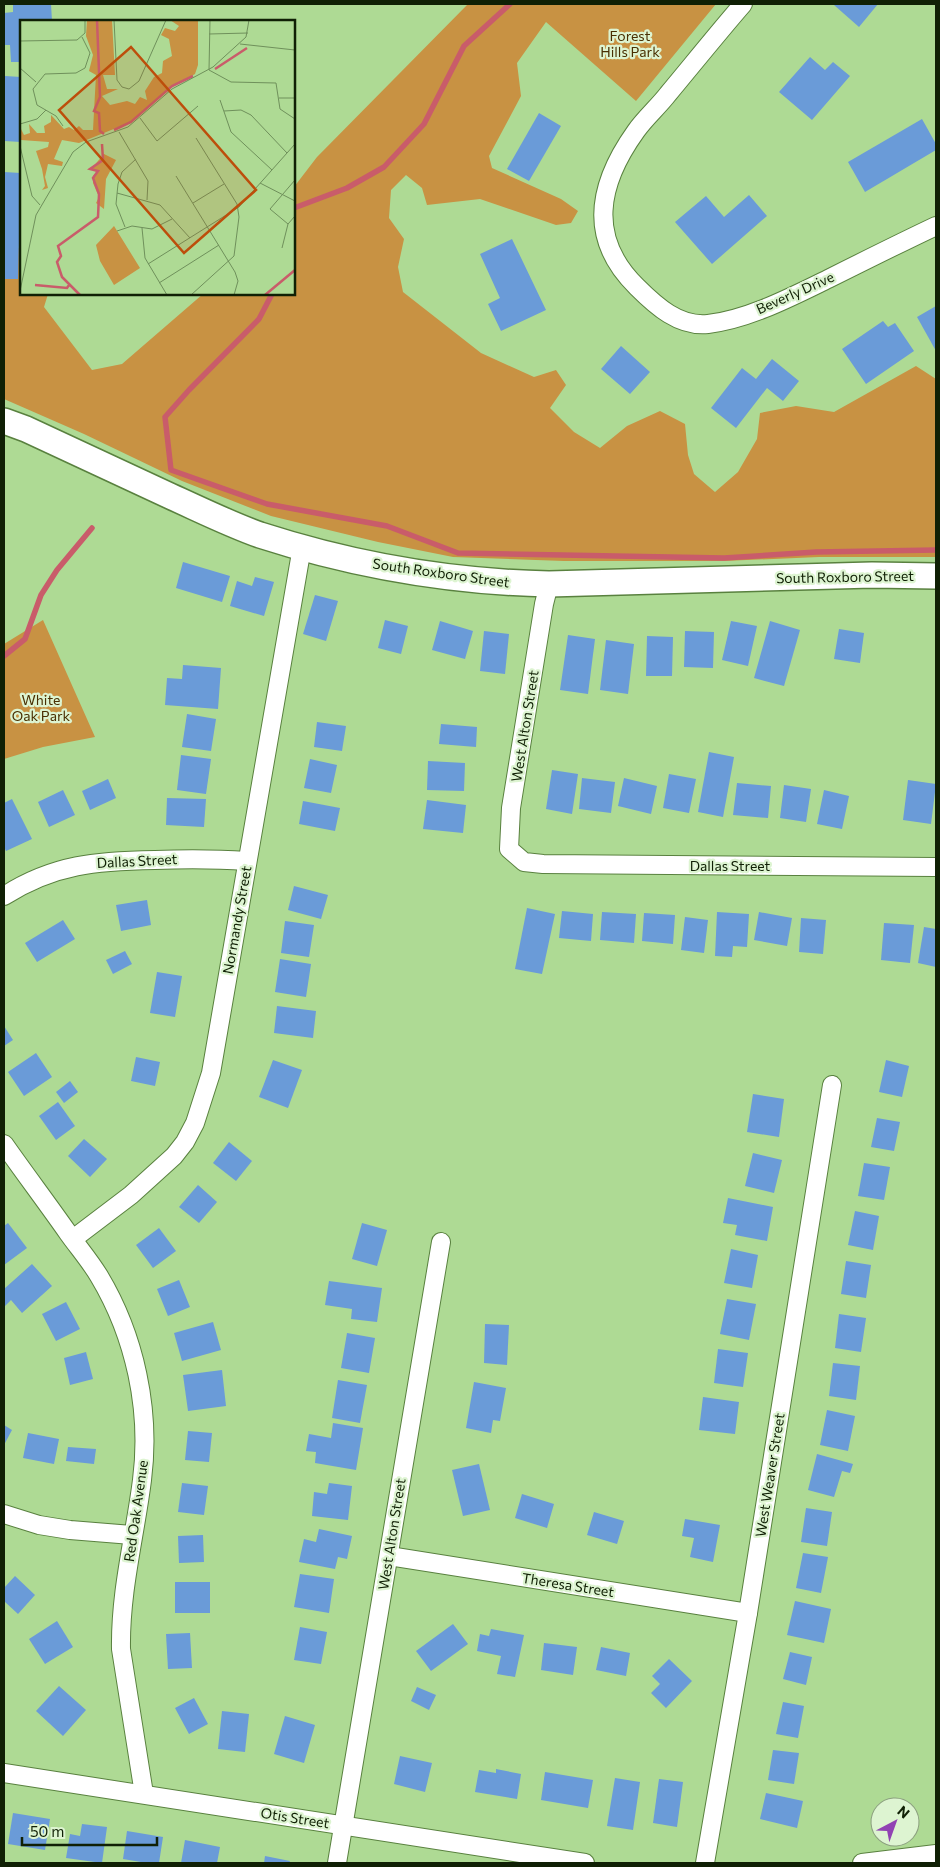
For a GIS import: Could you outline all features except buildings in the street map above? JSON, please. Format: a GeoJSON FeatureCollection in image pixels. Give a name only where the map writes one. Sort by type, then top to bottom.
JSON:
{"type":"FeatureCollection","features":[{"type":"Feature","properties":{"kind":"street","name":"Beverly Drive"},"geometry":{"type":"LineString","coordinates":[[743,4],[637,129],[622,152],[610,178],[605,195],[603,216],[606,237],[609,250],[630,280],[652,302],[672,316],[690,322],[706,324],[723,322],[778,304],[936,226]]}},
{"type":"Feature","properties":{"kind":"street","name":"South Roxboro Street"},"geometry":{"type":"LineString","coordinates":[[4,421],[26,429],[198,509],[258,534],[302,547],[403,570],[519,584],[872,575],[936,576]]}},
{"type":"Feature","properties":{"kind":"street","name":"Normandy Street"},"geometry":{"type":"LineString","coordinates":[[72,1239],[131,1195],[174,1156],[185,1142],[195,1123],[211,1073],[302,547]]}},
{"type":"Feature","properties":{"kind":"street","name":"West Alton Street"},"geometry":{"type":"LineString","coordinates":[[524,862],[509,850],[511,808],[544,604],[549,584]]}},
{"type":"Feature","properties":{"kind":"street","name":"Dallas Street"},"geometry":{"type":"LineString","coordinates":[[4,896],[19,886],[62,869],[104,861],[215,859],[247,861]]}},
{"type":"Feature","properties":{"kind":"street","name":"Dallas Street"},"geometry":{"type":"LineString","coordinates":[[524,862],[543,864],[936,867]]}},
{"type":"Feature","properties":{"kind":"street","name":"West Weaver Street"},"geometry":{"type":"LineString","coordinates":[[706,1863],[832,1085]]}},
{"type":"Feature","properties":{"kind":"street","name":"Red Oak Avenue"},"geometry":{"type":"LineString","coordinates":[[4,1144],[99,1276],[123,1325],[134,1355],[143,1410],[145,1440],[142,1480],[132,1536],[121,1631],[121,1649],[144,1794]]}},
{"type":"Feature","properties":{"kind":"street","name":"West Alton Street"},"geometry":{"type":"LineString","coordinates":[[337,1863],[441,1242]]}},
{"type":"Feature","properties":{"kind":"street"},"geometry":{"type":"LineString","coordinates":[[4,1514],[39,1526],[132,1536]]}},
{"type":"Feature","properties":{"kind":"street","name":"Theresa Street"},"geometry":{"type":"LineString","coordinates":[[388,1556],[748,1613]]}},
{"type":"Feature","properties":{"kind":"street","name":"Otis Street"},"geometry":{"type":"LineString","coordinates":[[4,1773],[585,1863]]}},
{"type":"Feature","properties":{"kind":"street"},"geometry":{"type":"LineString","coordinates":[[862,1863],[936,1854]]}},
{"type":"Feature","properties":{"kind":"green space","name":"Forest Hills Park"},"geometry":{"type":"Polygon","coordinates":[[[468,4],[716,4],[636,101],[546,22],[517,63],[521,96],[489,156],[492,168],[561,199],[578,211],[571,223],[556,225],[480,199],[427,205],[422,188],[406,175],[391,190],[389,218],[404,239],[398,267],[403,292],[481,353],[534,377],[556,370],[566,385],[550,408],[574,432],[600,448],[627,426],[660,411],[685,424],[688,455],[694,474],[715,492],[738,472],[757,439],[760,413],[796,406],[834,412],[916,366],[936,379],[936,557],[819,557],[723,561],[564,561],[453,557],[378,542],[271,516],[182,481],[84,434],[4,399],[4,260],[7,261],[20,246],[20,295],[48,295],[44,307],[92,370],[122,364],[202,295],[295,295],[295,186],[317,157],[468,4]]]}},
{"type":"Feature","properties":{"kind":"green space","name":"White Oak Park"},"geometry":{"type":"Polygon","coordinates":[[[43,620],[95,737],[43,747],[4,759],[4,644],[43,620]]]}},
{"type":"Feature","properties":{"kind":"waterway"},"geometry":{"type":"LineString","coordinates":[[295,208],[347,188],[384,167],[424,124],[464,46],[510,4]]}},
{"type":"Feature","properties":{"kind":"waterway"},"geometry":{"type":"LineString","coordinates":[[271,295],[259,319],[165,417],[171,470],[267,504],[387,526],[458,553],[724,558],[816,552],[936,550]]}},
{"type":"Feature","properties":{"kind":"waterway"},"geometry":{"type":"LineString","coordinates":[[4,656],[25,639],[41,595],[57,570],[92,528]]}}]}
